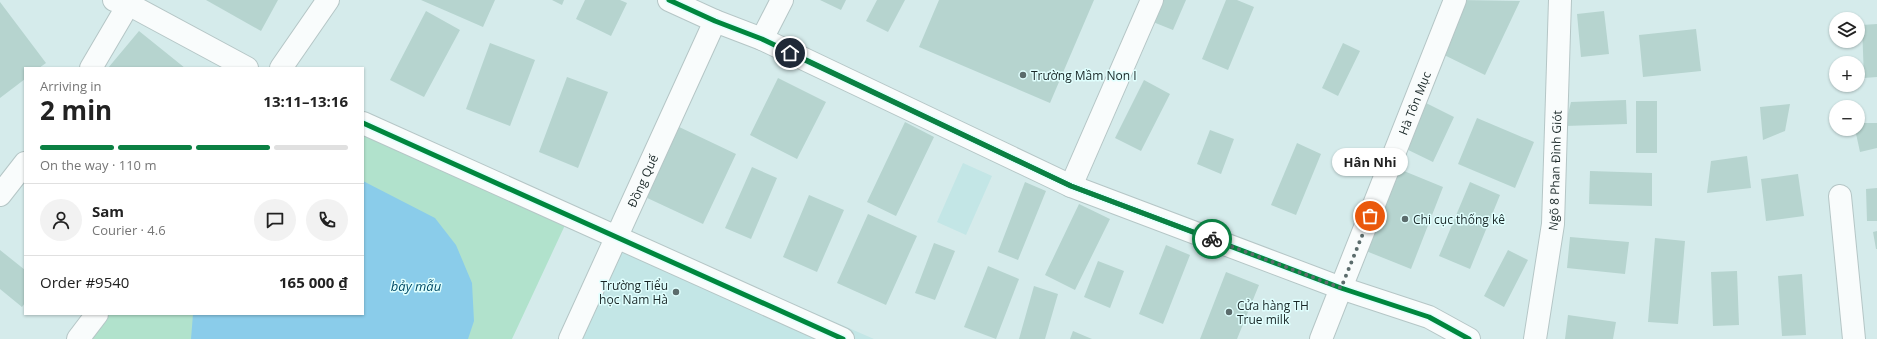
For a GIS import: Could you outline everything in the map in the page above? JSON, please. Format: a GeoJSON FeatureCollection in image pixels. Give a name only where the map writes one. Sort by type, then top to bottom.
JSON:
{"type":"FeatureCollection","features":[{"type":"Feature","properties":{"kind":"street"},"geometry":{"type":"LineString","coordinates":[[282,67],[328,0]]}},
{"type":"Feature","properties":{"kind":"street"},"geometry":{"type":"LineString","coordinates":[[669,0],[714,21],[762,39],[1071,186],[1341,288],[1429,317],[1470,339]]}},
{"type":"Feature","properties":{"kind":"street"},"geometry":{"type":"LineString","coordinates":[[762,39],[782,0]]}},
{"type":"Feature","properties":{"kind":"street"},"geometry":{"type":"LineString","coordinates":[[1071,186],[1152,0]]}},
{"type":"Feature","properties":{"kind":"street","name":"Hà Tôn Mục"},"geometry":{"type":"LineString","coordinates":[[1320,339],[1455,0]]}},
{"type":"Feature","properties":{"kind":"street","name":"Ngõ 8 Phan Đình Giót"},"geometry":{"type":"LineString","coordinates":[[1535,339],[1553,224],[1560,0]]}},
{"type":"Feature","properties":{"kind":"street"},"geometry":{"type":"LineString","coordinates":[[92,67],[125,2],[245,67]]}},
{"type":"Feature","properties":{"kind":"street","name":"Đồng Quế"},"geometry":{"type":"LineString","coordinates":[[570,339],[714,21]]}},
{"type":"Feature","properties":{"kind":"street"},"geometry":{"type":"LineString","coordinates":[[364,123],[843,339]]}},
{"type":"Feature","properties":{"kind":"street"},"geometry":{"type":"LineString","coordinates":[[0,195],[24,164]]}},
{"type":"Feature","properties":{"kind":"street"},"geometry":{"type":"LineString","coordinates":[[1840,196],[1854,339]]}},
{"type":"Feature","properties":{"kind":"street"},"geometry":{"type":"LineString","coordinates":[[78,339],[96,315]]}},
{"type":"Feature","properties":{"kind":"shaded area"},"geometry":{"type":"Polygon","coordinates":[[[963,163],[992,176],[966,235],[937,222],[963,163]]]}},
{"type":"Feature","properties":{"kind":"shaded area","name":"Trường Tiểu học Nam Hà"},"geometry":{"type":"Polygon","coordinates":[[[615,226],[874,339],[564,339],[615,226]]]}},
{"type":"Feature","properties":{"kind":"green space"},"geometry":{"type":"Polygon","coordinates":[[[364,123],[566,223],[512,339],[78,339],[94,315],[364,315],[364,123]]]}},
{"type":"Feature","properties":{"kind":"water","name":"bảy mẫu"},"geometry":{"type":"Polygon","coordinates":[[[364,182],[435,218],[456,245],[472,283],[474,321],[468,339],[191,339],[193,315],[364,315],[364,182]]]}},
{"type":"Feature","properties":{"kind":"building"},"geometry":{"type":"Polygon","coordinates":[[[206,0],[278,0],[261,31],[206,0]]]}},
{"type":"Feature","properties":{"kind":"building"},"geometry":{"type":"Polygon","coordinates":[[[421,0],[495,0],[483,27],[421,0]]]}},
{"type":"Feature","properties":{"kind":"building"},"geometry":{"type":"Polygon","coordinates":[[[552,0],[564,0],[562,5],[552,0]]]}},
{"type":"Feature","properties":{"kind":"building"},"geometry":{"type":"Polygon","coordinates":[[[585,0],[620,0],[627,3],[611,36],[576,19],[585,0]]]}},
{"type":"Feature","properties":{"kind":"building"},"geometry":{"type":"Polygon","coordinates":[[[820,0],[846,0],[841,10],[820,0]]]}},
{"type":"Feature","properties":{"kind":"building"},"geometry":{"type":"Polygon","coordinates":[[[877,0],[905,0],[888,32],[866,21],[877,0]]]}},
{"type":"Feature","properties":{"kind":"building","name":"Trường Mầm Non I"},"geometry":{"type":"Polygon","coordinates":[[[939,0],[1094,0],[1050,103],[919,47],[939,0]]]}},
{"type":"Feature","properties":{"kind":"building"},"geometry":{"type":"Polygon","coordinates":[[[1162,0],[1186,0],[1173,30],[1153,22],[1162,0]]]}},
{"type":"Feature","properties":{"kind":"building"},"geometry":{"type":"Polygon","coordinates":[[[1226,0],[1237,0],[1254,7],[1228,70],[1202,59],[1226,0]]]}},
{"type":"Feature","properties":{"kind":"building"},"geometry":{"type":"Polygon","coordinates":[[[1460,0],[1520,1],[1485,75],[1436,51],[1460,0]]]}},
{"type":"Feature","properties":{"kind":"building"},"geometry":{"type":"Polygon","coordinates":[[[0,2],[46,63],[40,67],[24,67],[24,80],[0,98],[0,2]]]}},
{"type":"Feature","properties":{"kind":"building"},"geometry":{"type":"Polygon","coordinates":[[[426,11],[460,30],[424,97],[390,80],[426,11]]]}},
{"type":"Feature","properties":{"kind":"building"},"geometry":{"type":"Polygon","coordinates":[[[1604,11],[1609,54],[1581,57],[1577,14],[1604,11]]]}},
{"type":"Feature","properties":{"kind":"building"},"geometry":{"type":"Polygon","coordinates":[[[1877,24],[1877,77],[1865,78],[1865,56],[1863,56],[1863,48],[1865,48],[1865,25],[1877,24]]]}},
{"type":"Feature","properties":{"kind":"building"},"geometry":{"type":"Polygon","coordinates":[[[1696,29],[1701,71],[1643,77],[1639,35],[1696,29]]]}},
{"type":"Feature","properties":{"kind":"building"},"geometry":{"type":"Polygon","coordinates":[[[139,31],[184,67],[109,67],[139,31]]]}},
{"type":"Feature","properties":{"kind":"building"},"geometry":{"type":"Polygon","coordinates":[[[490,43],[535,60],[510,126],[466,109],[490,43]]]}},
{"type":"Feature","properties":{"kind":"building"},"geometry":{"type":"Polygon","coordinates":[[[1343,43],[1360,51],[1338,96],[1322,88],[1343,43]]]}},
{"type":"Feature","properties":{"kind":"building"},"geometry":{"type":"Polygon","coordinates":[[[567,77],[608,92],[578,168],[539,152],[567,77]]]}},
{"type":"Feature","properties":{"kind":"building"},"geometry":{"type":"Polygon","coordinates":[[[778,78],[826,102],[797,159],[750,135],[778,78]]]}},
{"type":"Feature","properties":{"kind":"building"},"geometry":{"type":"Polygon","coordinates":[[[1144,80],[1170,94],[1141,151],[1115,138],[1144,80]]]}},
{"type":"Feature","properties":{"kind":"building"},"geometry":{"type":"Polygon","coordinates":[[[1626,100],[1627,124],[1565,126],[1571,102],[1626,100]]]}},
{"type":"Feature","properties":{"kind":"building"},"geometry":{"type":"Polygon","coordinates":[[[1422,101],[1454,117],[1433,162],[1400,146],[1422,101]]]}},
{"type":"Feature","properties":{"kind":"building"},"geometry":{"type":"Polygon","coordinates":[[[1636,101],[1657,101],[1657,153],[1636,153],[1636,101]]]}},
{"type":"Feature","properties":{"kind":"building"},"geometry":{"type":"Polygon","coordinates":[[[1790,104],[1785,131],[1763,140],[1760,107],[1790,104]]]}},
{"type":"Feature","properties":{"kind":"building"},"geometry":{"type":"Polygon","coordinates":[[[1477,118],[1534,142],[1515,188],[1458,164],[1477,118]]]}},
{"type":"Feature","properties":{"kind":"building"},"geometry":{"type":"Polygon","coordinates":[[[905,122],[934,137],[896,216],[867,202],[905,122]]]}},
{"type":"Feature","properties":{"kind":"building"},"geometry":{"type":"Polygon","coordinates":[[[1865,123],[1877,123],[1877,148],[1860,152],[1857,136],[1865,136],[1865,123]]]}},
{"type":"Feature","properties":{"kind":"building"},"geometry":{"type":"Polygon","coordinates":[[[675,125],[736,154],[703,224],[643,196],[675,125]]]}},
{"type":"Feature","properties":{"kind":"building"},"geometry":{"type":"Polygon","coordinates":[[[1210,130],[1234,139],[1221,174],[1197,164],[1210,130]]]}},
{"type":"Feature","properties":{"kind":"building"},"geometry":{"type":"Polygon","coordinates":[[[1297,143],[1321,154],[1296,215],[1271,205],[1297,143]]]}},
{"type":"Feature","properties":{"kind":"building"},"geometry":{"type":"Polygon","coordinates":[[[1747,156],[1751,188],[1707,193],[1711,161],[1747,156]]]}},
{"type":"Feature","properties":{"kind":"building"},"geometry":{"type":"Polygon","coordinates":[[[752,167],[777,178],[751,239],[725,228],[752,167]]]}},
{"type":"Feature","properties":{"kind":"building","name":"Chi cục thống kê"},"geometry":{"type":"Polygon","coordinates":[[[1399,169],[1443,187],[1411,269],[1366,251],[1399,169]]]}},
{"type":"Feature","properties":{"kind":"building"},"geometry":{"type":"Polygon","coordinates":[[[1590,171],[1652,173],[1652,206],[1589,204],[1590,171]]]}},
{"type":"Feature","properties":{"kind":"building"},"geometry":{"type":"Polygon","coordinates":[[[1798,174],[1804,216],[1766,221],[1761,179],[1798,174]]]}},
{"type":"Feature","properties":{"kind":"building"},"geometry":{"type":"Polygon","coordinates":[[[1025,182],[1046,191],[1018,260],[998,252],[1025,182]]]}},
{"type":"Feature","properties":{"kind":"building"},"geometry":{"type":"Polygon","coordinates":[[[1470,182],[1500,195],[1470,269],[1439,256],[1470,182]]]}},
{"type":"Feature","properties":{"kind":"building"},"geometry":{"type":"Polygon","coordinates":[[[1877,188],[1877,221],[1867,221],[1866,189],[1877,188]]]}},
{"type":"Feature","properties":{"kind":"building"},"geometry":{"type":"Polygon","coordinates":[[[809,195],[844,210],[817,272],[783,257],[809,195]]]}},
{"type":"Feature","properties":{"kind":"building"},"geometry":{"type":"Polygon","coordinates":[[[1079,204],[1110,219],[1075,290],[1045,275],[1079,204]]]}},
{"type":"Feature","properties":{"kind":"building"},"geometry":{"type":"Polygon","coordinates":[[[868,214],[917,236],[886,305],[837,283],[868,214]]]}},
{"type":"Feature","properties":{"kind":"building"},"geometry":{"type":"Polygon","coordinates":[[[1877,231],[1877,249],[1876,249],[1873,232],[1877,231]]]}},
{"type":"Feature","properties":{"kind":"building"},"geometry":{"type":"Polygon","coordinates":[[[1570,237],[1629,242],[1625,274],[1567,268],[1570,237]]]}},
{"type":"Feature","properties":{"kind":"building"},"geometry":{"type":"Polygon","coordinates":[[[1655,238],[1685,241],[1678,324],[1648,322],[1655,238]]]}},
{"type":"Feature","properties":{"kind":"building"},"geometry":{"type":"Polygon","coordinates":[[[934,243],[955,251],[935,300],[915,293],[934,243]]]}},
{"type":"Feature","properties":{"kind":"building"},"geometry":{"type":"Polygon","coordinates":[[[1166,245],[1190,255],[1163,324],[1139,314],[1166,245]]]}},
{"type":"Feature","properties":{"kind":"building"},"geometry":{"type":"Polygon","coordinates":[[[0,250],[24,269],[24,304],[22,307],[0,289],[0,250]]]}},
{"type":"Feature","properties":{"kind":"building"},"geometry":{"type":"Polygon","coordinates":[[[1508,250],[1528,260],[1504,307],[1484,296],[1508,250]]]}},
{"type":"Feature","properties":{"kind":"building"},"geometry":{"type":"Polygon","coordinates":[[[1098,261],[1124,271],[1110,308],[1084,297],[1098,261]]]}},
{"type":"Feature","properties":{"kind":"building"},"geometry":{"type":"Polygon","coordinates":[[[988,266],[1019,279],[996,339],[964,327],[988,266]]]}},
{"type":"Feature","properties":{"kind":"building"},"geometry":{"type":"Polygon","coordinates":[[[1737,271],[1739,325],[1713,326],[1711,272],[1737,271]]]}},
{"type":"Feature","properties":{"kind":"building","name":"Cửa hàng TH True milk"},"geometry":{"type":"Polygon","coordinates":[[[1226,272],[1259,285],[1237,339],[1200,339],[1226,272]]]}},
{"type":"Feature","properties":{"kind":"building"},"geometry":{"type":"Polygon","coordinates":[[[1802,274],[1806,335],[1782,336],[1778,276],[1802,274]]]}},
{"type":"Feature","properties":{"kind":"building"},"geometry":{"type":"Polygon","coordinates":[[[1034,286],[1058,294],[1045,339],[1019,339],[1034,286]]]}},
{"type":"Feature","properties":{"kind":"building"},"geometry":{"type":"Polygon","coordinates":[[[1568,315],[1616,322],[1613,339],[1565,339],[1568,315]]]}},
{"type":"Feature","properties":{"kind":"building"},"geometry":{"type":"Polygon","coordinates":[[[1073,331],[1092,339],[1070,339],[1073,331]]]}},
{"type":"Feature","properties":{"kind":"cycle path"},"geometry":{"type":"LineString","coordinates":[[669,0],[715,21],[762,39],[1071,186],[1341,288],[1429,317],[1469,339]]}},
{"type":"Feature","properties":{"kind":"cycle path"},"geometry":{"type":"LineString","coordinates":[[364,123],[843,339]]}},
{"type":"Feature","properties":{"kind":"way so far"},"geometry":{"type":"LineString","coordinates":[[1212,239],[1341,288],[1370,216]]}},
{"type":"Feature","properties":{"kind":"place","name":"Trường Mầm Non I"},"geometry":{"type":"Point","coordinates":[1023,75]}},
{"type":"Feature","properties":{"kind":"place","name":"Hân Nhi"},"geometry":{"type":"Point","coordinates":[1370,216]}},
{"type":"Feature","properties":{"kind":"place","name":"Chi cục thống kê"},"geometry":{"type":"Point","coordinates":[1405,219]}},
{"type":"Feature","properties":{"kind":"place","name":"Trường Tiểu học Nam Hà"},"geometry":{"type":"Point","coordinates":[676,292]}},
{"type":"Feature","properties":{"kind":"place","name":"Cửa hàng TH True milk"},"geometry":{"type":"Point","coordinates":[1229,312]}},
{"type":"Feature","properties":{"kind":"route"},"geometry":{"type":"LineString","coordinates":[[790,53],[1071,186],[1212,239]]}}]}
